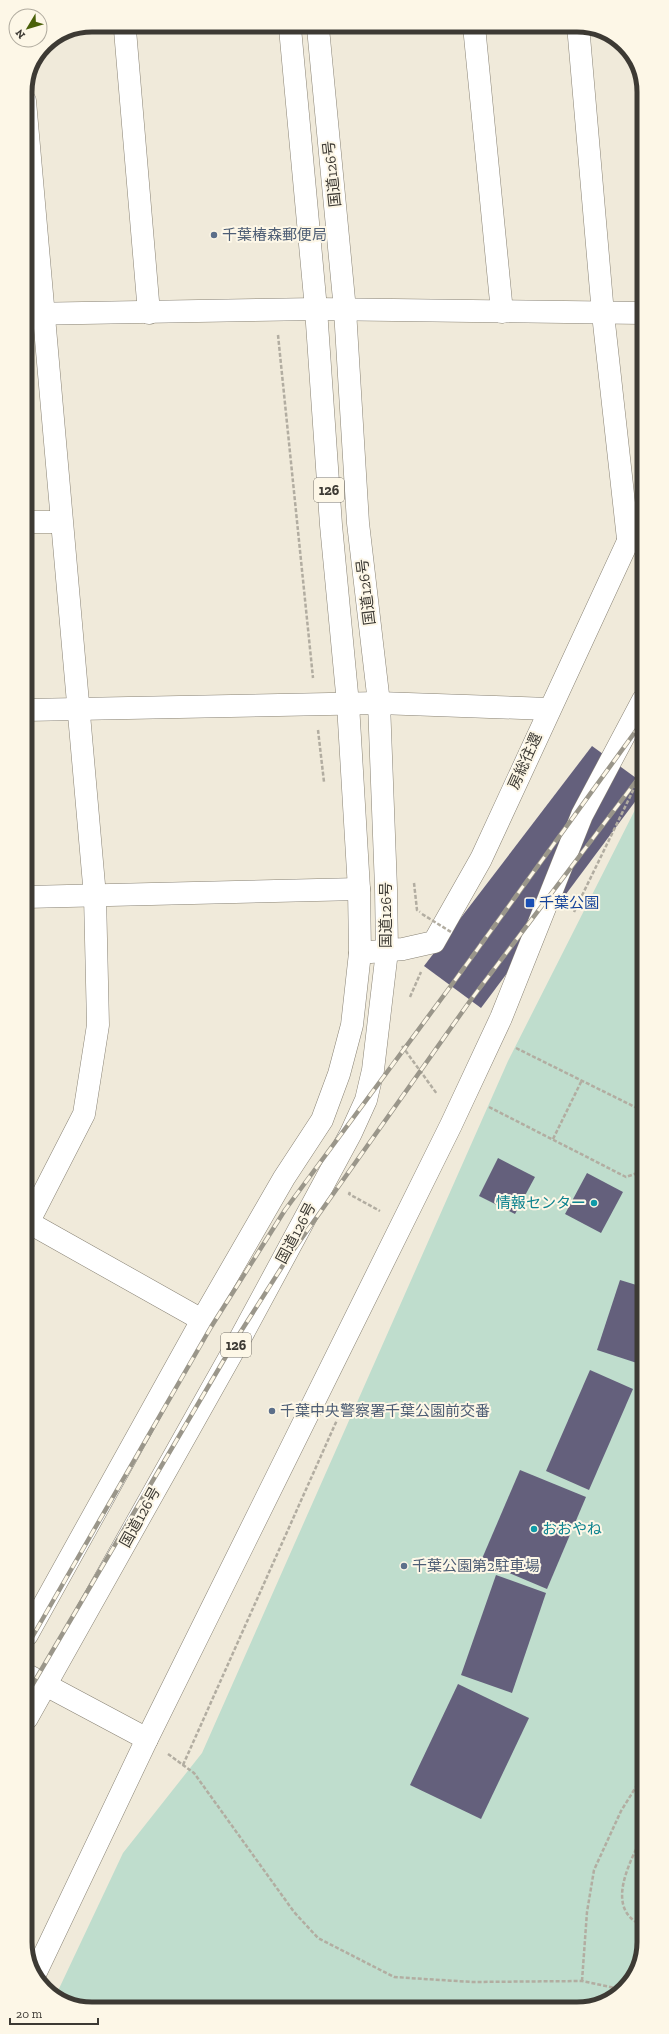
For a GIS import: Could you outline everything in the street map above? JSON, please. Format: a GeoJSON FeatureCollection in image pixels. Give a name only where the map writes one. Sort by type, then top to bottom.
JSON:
{"type":"FeatureCollection","features":[{"type":"Feature","properties":{"kind":"main road"},"geometry":{"type":"LineString","coordinates":[[125,32],[149,313]]}},
{"type":"Feature","properties":{"kind":"main road","name":"国道126号"},"geometry":{"type":"LineString","coordinates":[[32,1626],[202,1320],[284,1178],[322,1120],[339,1074],[352,1025],[360,953],[359,889],[348,704],[331,525],[316,309],[290,32]]}},
{"type":"Feature","properties":{"kind":"main road","name":"国道126号"},"geometry":{"type":"LineString","coordinates":[[32,1710],[237,1344],[351,1133],[366,1100],[373,1070],[387,951],[379,703],[358,523],[345,310],[318,32]]}},
{"type":"Feature","properties":{"kind":"main road"},"geometry":{"type":"LineString","coordinates":[[475,32],[502,312]]}},
{"type":"Feature","properties":{"kind":"main road"},"geometry":{"type":"LineString","coordinates":[[579,32],[603,314],[628,539]]}},
{"type":"Feature","properties":{"kind":"main road"},"geometry":{"type":"LineString","coordinates":[[32,252],[35,314],[61,522],[95,896],[98,1025],[84,1114],[32,1213]]}},
{"type":"Feature","properties":{"kind":"main road"},"geometry":{"type":"LineString","coordinates":[[35,314],[316,309],[603,314],[637,313]]}},
{"type":"Feature","properties":{"kind":"main road","name":"房総往還"},"geometry":{"type":"LineString","coordinates":[[360,953],[387,951],[434,942],[481,859],[637,521]]}},
{"type":"Feature","properties":{"kind":"main road"},"geometry":{"type":"LineString","coordinates":[[32,522],[61,522]]}},
{"type":"Feature","properties":{"kind":"main road"},"geometry":{"type":"LineString","coordinates":[[32,710],[379,703],[549,709]]}},
{"type":"Feature","properties":{"kind":"main road"},"geometry":{"type":"LineString","coordinates":[[38,1967],[147,1739],[451,1125],[501,1018],[582,815],[637,710]]}},
{"type":"Feature","properties":{"kind":"main road"},"geometry":{"type":"LineString","coordinates":[[32,897],[359,889]]}},
{"type":"Feature","properties":{"kind":"main road"},"geometry":{"type":"LineString","coordinates":[[32,1226],[202,1320]]}},
{"type":"Feature","properties":{"kind":"main road"},"geometry":{"type":"LineString","coordinates":[[32,1678],[147,1739]]}},
{"type":"Feature","properties":{"kind":"path"},"geometry":{"type":"LineString","coordinates":[[278,328],[313,679]]}},
{"type":"Feature","properties":{"kind":"path"},"geometry":{"type":"LineString","coordinates":[[618,818],[637,782]]}},
{"type":"Feature","properties":{"kind":"path"},"geometry":{"type":"LineString","coordinates":[[414,880],[417,910],[450,932]]}},
{"type":"Feature","properties":{"kind":"path"},"geometry":{"type":"LineString","coordinates":[[409,1001],[422,972]]}},
{"type":"Feature","properties":{"kind":"path"},"geometry":{"type":"LineString","coordinates":[[399,1051],[400,1043],[439,1096],[442,1088]]}},
{"type":"Feature","properties":{"kind":"path"},"geometry":{"type":"LineString","coordinates":[[511,1045],[637,1108]]}},
{"type":"Feature","properties":{"kind":"path"},"geometry":{"type":"LineString","coordinates":[[553,1139],[582,1080]]}},
{"type":"Feature","properties":{"kind":"path"},"geometry":{"type":"LineString","coordinates":[[483,1104],[626,1177],[637,1173]]}},
{"type":"Feature","properties":{"kind":"path"},"geometry":{"type":"LineString","coordinates":[[352,1187],[350,1194],[380,1211],[384,1204]]}},
{"type":"Feature","properties":{"kind":"path"},"geometry":{"type":"LineString","coordinates":[[147,1739],[194,1773],[294,1912],[318,1938],[394,1977],[472,1982],[582,1981],[615,1988]]}},
{"type":"Feature","properties":{"kind":"path"},"geometry":{"type":"LineString","coordinates":[[582,1981],[587,1912],[594,1870],[621,1810],[637,1785]]}},
{"type":"Feature","properties":{"kind":"path"},"geometry":{"type":"LineString","coordinates":[[637,1847],[630,1862],[623,1885],[621,1900],[627,1915],[637,1923]]}},
{"type":"Feature","properties":{"kind":"green space","name":"千葉公園"},"geometry":{"type":"Polygon","coordinates":[[[637,806],[637,1942],[634,1961],[629,1972],[616,1987],[603,1996],[592,2000],[576,2002],[89,2002],[73,1999],[62,1994],[58,1991],[123,1853],[202,1753],[508,1061],[637,806]]]}},
{"type":"Feature","properties":{"kind":"building"},"geometry":{"type":"Polygon","coordinates":[[[592,746],[637,779],[637,799],[481,1008],[424,966],[592,746]]]}},
{"type":"Feature","properties":{"kind":"building"},"geometry":{"type":"Polygon","coordinates":[[[498,1158],[535,1177],[515,1214],[479,1196],[498,1158]]]}},
{"type":"Feature","properties":{"kind":"building","name":"情報センター"},"geometry":{"type":"Polygon","coordinates":[[[587,1173],[623,1192],[601,1233],[565,1214],[587,1173]]]}},
{"type":"Feature","properties":{"kind":"building"},"geometry":{"type":"Polygon","coordinates":[[[620,1280],[637,1285],[637,1363],[597,1350],[620,1280]]]}},
{"type":"Feature","properties":{"kind":"building"},"geometry":{"type":"Polygon","coordinates":[[[590,1370],[633,1389],[589,1490],[546,1471],[590,1370]]]}},
{"type":"Feature","properties":{"kind":"building","name":"おおやね"},"geometry":{"type":"Polygon","coordinates":[[[520,1470],[586,1497],[547,1589],[481,1561],[520,1470]]]}},
{"type":"Feature","properties":{"kind":"building"},"geometry":{"type":"Polygon","coordinates":[[[496,1575],[546,1593],[512,1693],[461,1675],[496,1575]]]}},
{"type":"Feature","properties":{"kind":"building"},"geometry":{"type":"Polygon","coordinates":[[[458,1684],[529,1718],[481,1819],[410,1785],[458,1684]]]}},
{"type":"Feature","properties":{"kind":"railway"},"geometry":{"type":"LineString","coordinates":[[32,1637],[211,1327],[285,1210],[453,983],[637,729]]}},
{"type":"Feature","properties":{"kind":"railway"},"geometry":{"type":"LineString","coordinates":[[32,1686],[238,1336],[287,1259],[470,1001],[637,780]]}},
{"type":"Feature","properties":{"kind":"place","name":"千葉椿森郵便局"},"geometry":{"type":"Point","coordinates":[214,235]}},
{"type":"Feature","properties":{"kind":"place","name":"千葉公園"},"geometry":{"type":"Point","coordinates":[530,903]}},
{"type":"Feature","properties":{"kind":"place","name":"情報センター"},"geometry":{"type":"Point","coordinates":[594,1203]}},
{"type":"Feature","properties":{"kind":"place","name":"千葉中央警察署千葉公園前交番"},"geometry":{"type":"Point","coordinates":[272,1411]}},
{"type":"Feature","properties":{"kind":"place","name":"おおやね"},"geometry":{"type":"Point","coordinates":[534,1529]}},
{"type":"Feature","properties":{"kind":"place","name":"千葉公園第2駐車場"},"geometry":{"type":"Point","coordinates":[404,1566]}}]}
